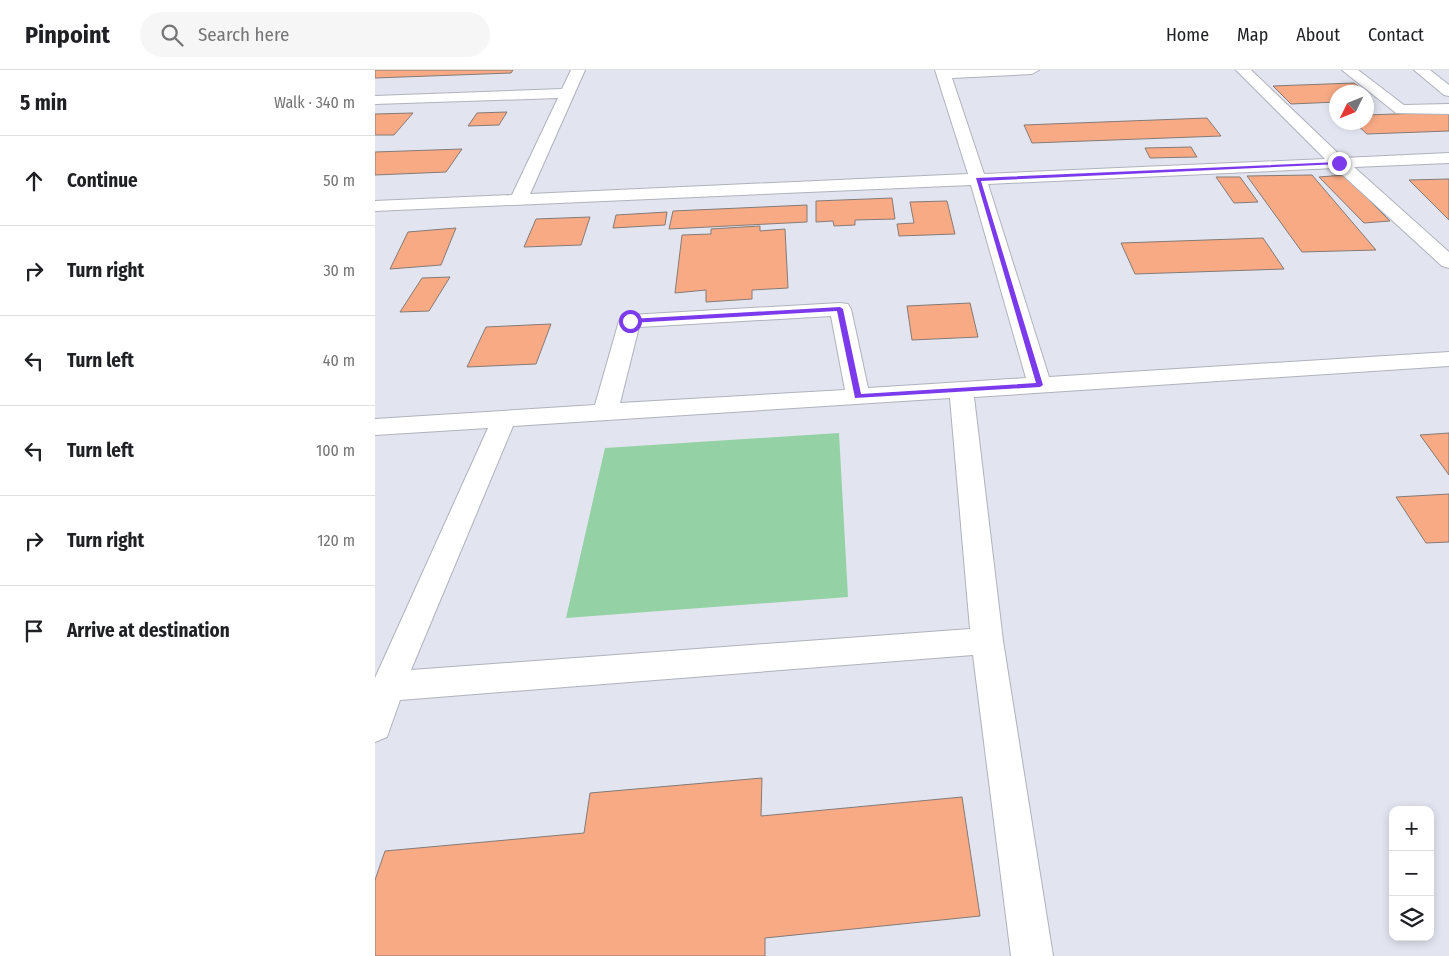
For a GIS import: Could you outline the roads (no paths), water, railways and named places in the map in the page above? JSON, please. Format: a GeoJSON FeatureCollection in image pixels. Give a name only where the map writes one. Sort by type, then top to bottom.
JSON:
{"type":"FeatureCollection","features":[{"type":"Feature","properties":{"kind":"lane"},"geometry":{"type":"LineString","coordinates":[[518,200],[578,70]]}},
{"type":"Feature","properties":{"kind":"lane"},"geometry":{"type":"LineString","coordinates":[[1032,70],[942,72],[978,180],[1040,385]]}},
{"type":"Feature","properties":{"kind":"lane"},"geometry":{"type":"LineString","coordinates":[[1243,70],[1339,163],[1449,262]]}},
{"type":"Feature","properties":{"kind":"lane"},"geometry":{"type":"LineString","coordinates":[[1349,70],[1401,110],[1449,108]]}},
{"type":"Feature","properties":{"kind":"lane"},"geometry":{"type":"LineString","coordinates":[[1421,70],[1449,92]]}},
{"type":"Feature","properties":{"kind":"lane"},"geometry":{"type":"LineString","coordinates":[[375,100],[567,93]]}},
{"type":"Feature","properties":{"kind":"lane"},"geometry":{"type":"LineString","coordinates":[[375,206],[1449,158]]}},
{"type":"Feature","properties":{"kind":"lane"},"geometry":{"type":"LineString","coordinates":[[605,413],[630,321],[840,309],[858,397]]}},
{"type":"Feature","properties":{"kind":"lane"},"geometry":{"type":"LineString","coordinates":[[375,427],[1449,359]]}},
{"type":"Feature","properties":{"kind":"lane"},"geometry":{"type":"LineString","coordinates":[[961,390],[987,641],[1032,956]]}},
{"type":"Feature","properties":{"kind":"lane"},"geometry":{"type":"LineString","coordinates":[[375,726],[388,686],[504,419]]}},
{"type":"Feature","properties":{"kind":"lane"},"geometry":{"type":"LineString","coordinates":[[388,686],[987,641]]}}]}
